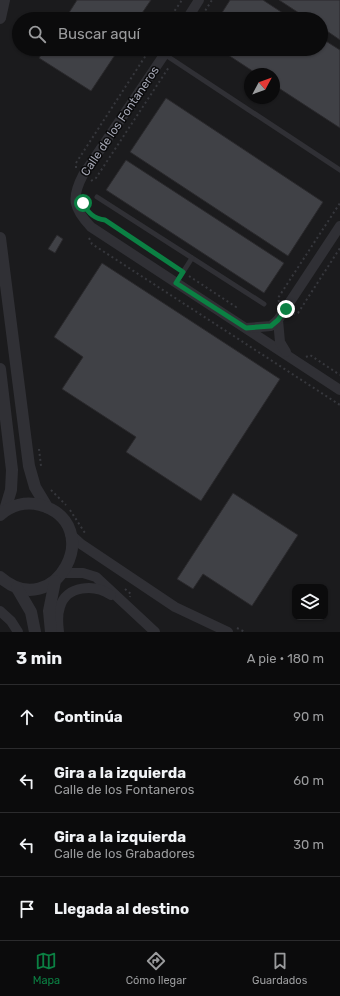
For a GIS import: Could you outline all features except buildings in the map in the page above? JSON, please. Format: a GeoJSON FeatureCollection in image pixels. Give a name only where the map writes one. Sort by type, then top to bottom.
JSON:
{"type":"FeatureCollection","features":[{"type":"Feature","properties":{"kind":"street"},"geometry":{"type":"LineString","coordinates":[[0,18],[4,0]]}},
{"type":"Feature","properties":{"kind":"street"},"geometry":{"type":"LineString","coordinates":[[191,12],[199,0]]}},
{"type":"Feature","properties":{"kind":"street","name":"Calle de los Fontaneros"},"geometry":{"type":"LineString","coordinates":[[163,56],[83,175],[76,188],[76,207],[81,217],[91,227],[340,390]]}},
{"type":"Feature","properties":{"kind":"street"},"geometry":{"type":"LineString","coordinates":[[246,328],[271,326],[278,320],[340,226]]}},
{"type":"Feature","properties":{"kind":"street"},"geometry":{"type":"LineString","coordinates":[[0,238],[29,466],[35,487],[47,507]]}},
{"type":"Feature","properties":{"kind":"street"},"geometry":{"type":"LineString","coordinates":[[278,320],[280,342],[289,357]]}},
{"type":"Feature","properties":{"kind":"street"},"geometry":{"type":"LineString","coordinates":[[0,369],[12,470],[11,490],[3,512]]}},
{"type":"Feature","properties":{"kind":"street"},"geometry":{"type":"LineString","coordinates":[[3,512],[19,504],[33,503],[47,507],[59,515],[70,534],[81,544],[174,607],[230,628]]}},
{"type":"Feature","properties":{"kind":"street"},"geometry":{"type":"LineString","coordinates":[[51,632],[49,611],[59,577],[69,563],[72,551],[70,534]]}},
{"type":"Feature","properties":{"kind":"street"},"geometry":{"type":"LineString","coordinates":[[17,588],[31,589],[44,587],[59,577],[83,573],[96,577],[155,632]]}},
{"type":"Feature","properties":{"kind":"street"},"geometry":{"type":"LineString","coordinates":[[0,577],[17,588],[31,612],[35,632]]}},
{"type":"Feature","properties":{"kind":"street"},"geometry":{"type":"LineString","coordinates":[[59,632],[58,617],[60,605],[68,595],[78,589],[90,587],[104,590],[125,605]]}},
{"type":"Feature","properties":{"kind":"street"},"geometry":{"type":"LineString","coordinates":[[0,611],[11,621],[18,632]]}},
{"type":"Feature","properties":{"kind":"lane"},"geometry":{"type":"LineString","coordinates":[[170,56],[173,60],[340,170]]}},
{"type":"Feature","properties":{"kind":"lane"},"geometry":{"type":"LineString","coordinates":[[98,197],[264,304]]}},
{"type":"Feature","properties":{"kind":"lane"},"geometry":{"type":"LineString","coordinates":[[176,283],[192,258]]}},
{"type":"Feature","properties":{"kind":"path"},"geometry":{"type":"LineString","coordinates":[[174,12],[182,0]]}},
{"type":"Feature","properties":{"kind":"path"},"geometry":{"type":"LineString","coordinates":[[204,12],[212,0]]}},
{"type":"Feature","properties":{"kind":"path"},"geometry":{"type":"LineString","coordinates":[[88,186],[91,180],[96,178],[176,56]]}},
{"type":"Feature","properties":{"kind":"path"},"geometry":{"type":"LineString","coordinates":[[280,304],[278,298],[340,203]]}},
{"type":"Feature","properties":{"kind":"path"},"geometry":{"type":"LineString","coordinates":[[97,219],[105,220],[236,307],[236,312]]}},
{"type":"Feature","properties":{"kind":"path"},"geometry":{"type":"LineString","coordinates":[[90,242],[340,405]]}},
{"type":"Feature","properties":{"kind":"path"},"geometry":{"type":"LineString","coordinates":[[289,320],[292,314],[298,313],[340,248]]}},
{"type":"Feature","properties":{"kind":"path"},"geometry":{"type":"LineString","coordinates":[[303,357],[310,355],[340,375]]}},
{"type":"Feature","properties":{"kind":"path"},"geometry":{"type":"LineString","coordinates":[[39,449],[42,471]]}},
{"type":"Feature","properties":{"kind":"path"},"geometry":{"type":"LineString","coordinates":[[48,487],[73,513],[88,538]]}},
{"type":"Feature","properties":{"kind":"path"},"geometry":{"type":"LineString","coordinates":[[230,628],[245,632]]}},
{"type":"Feature","properties":{"kind":"shaded area"},"geometry":{"type":"Polygon","coordinates":[[[0,0],[340,0],[340,632],[0,632],[0,0]]]}},
{"type":"Feature","properties":{"kind":"route"},"geometry":{"type":"LineString","coordinates":[[83,203],[88,212],[97,219],[105,220],[183,272],[176,283],[246,328],[262,328],[271,326],[278,320],[286,309]]}}]}
